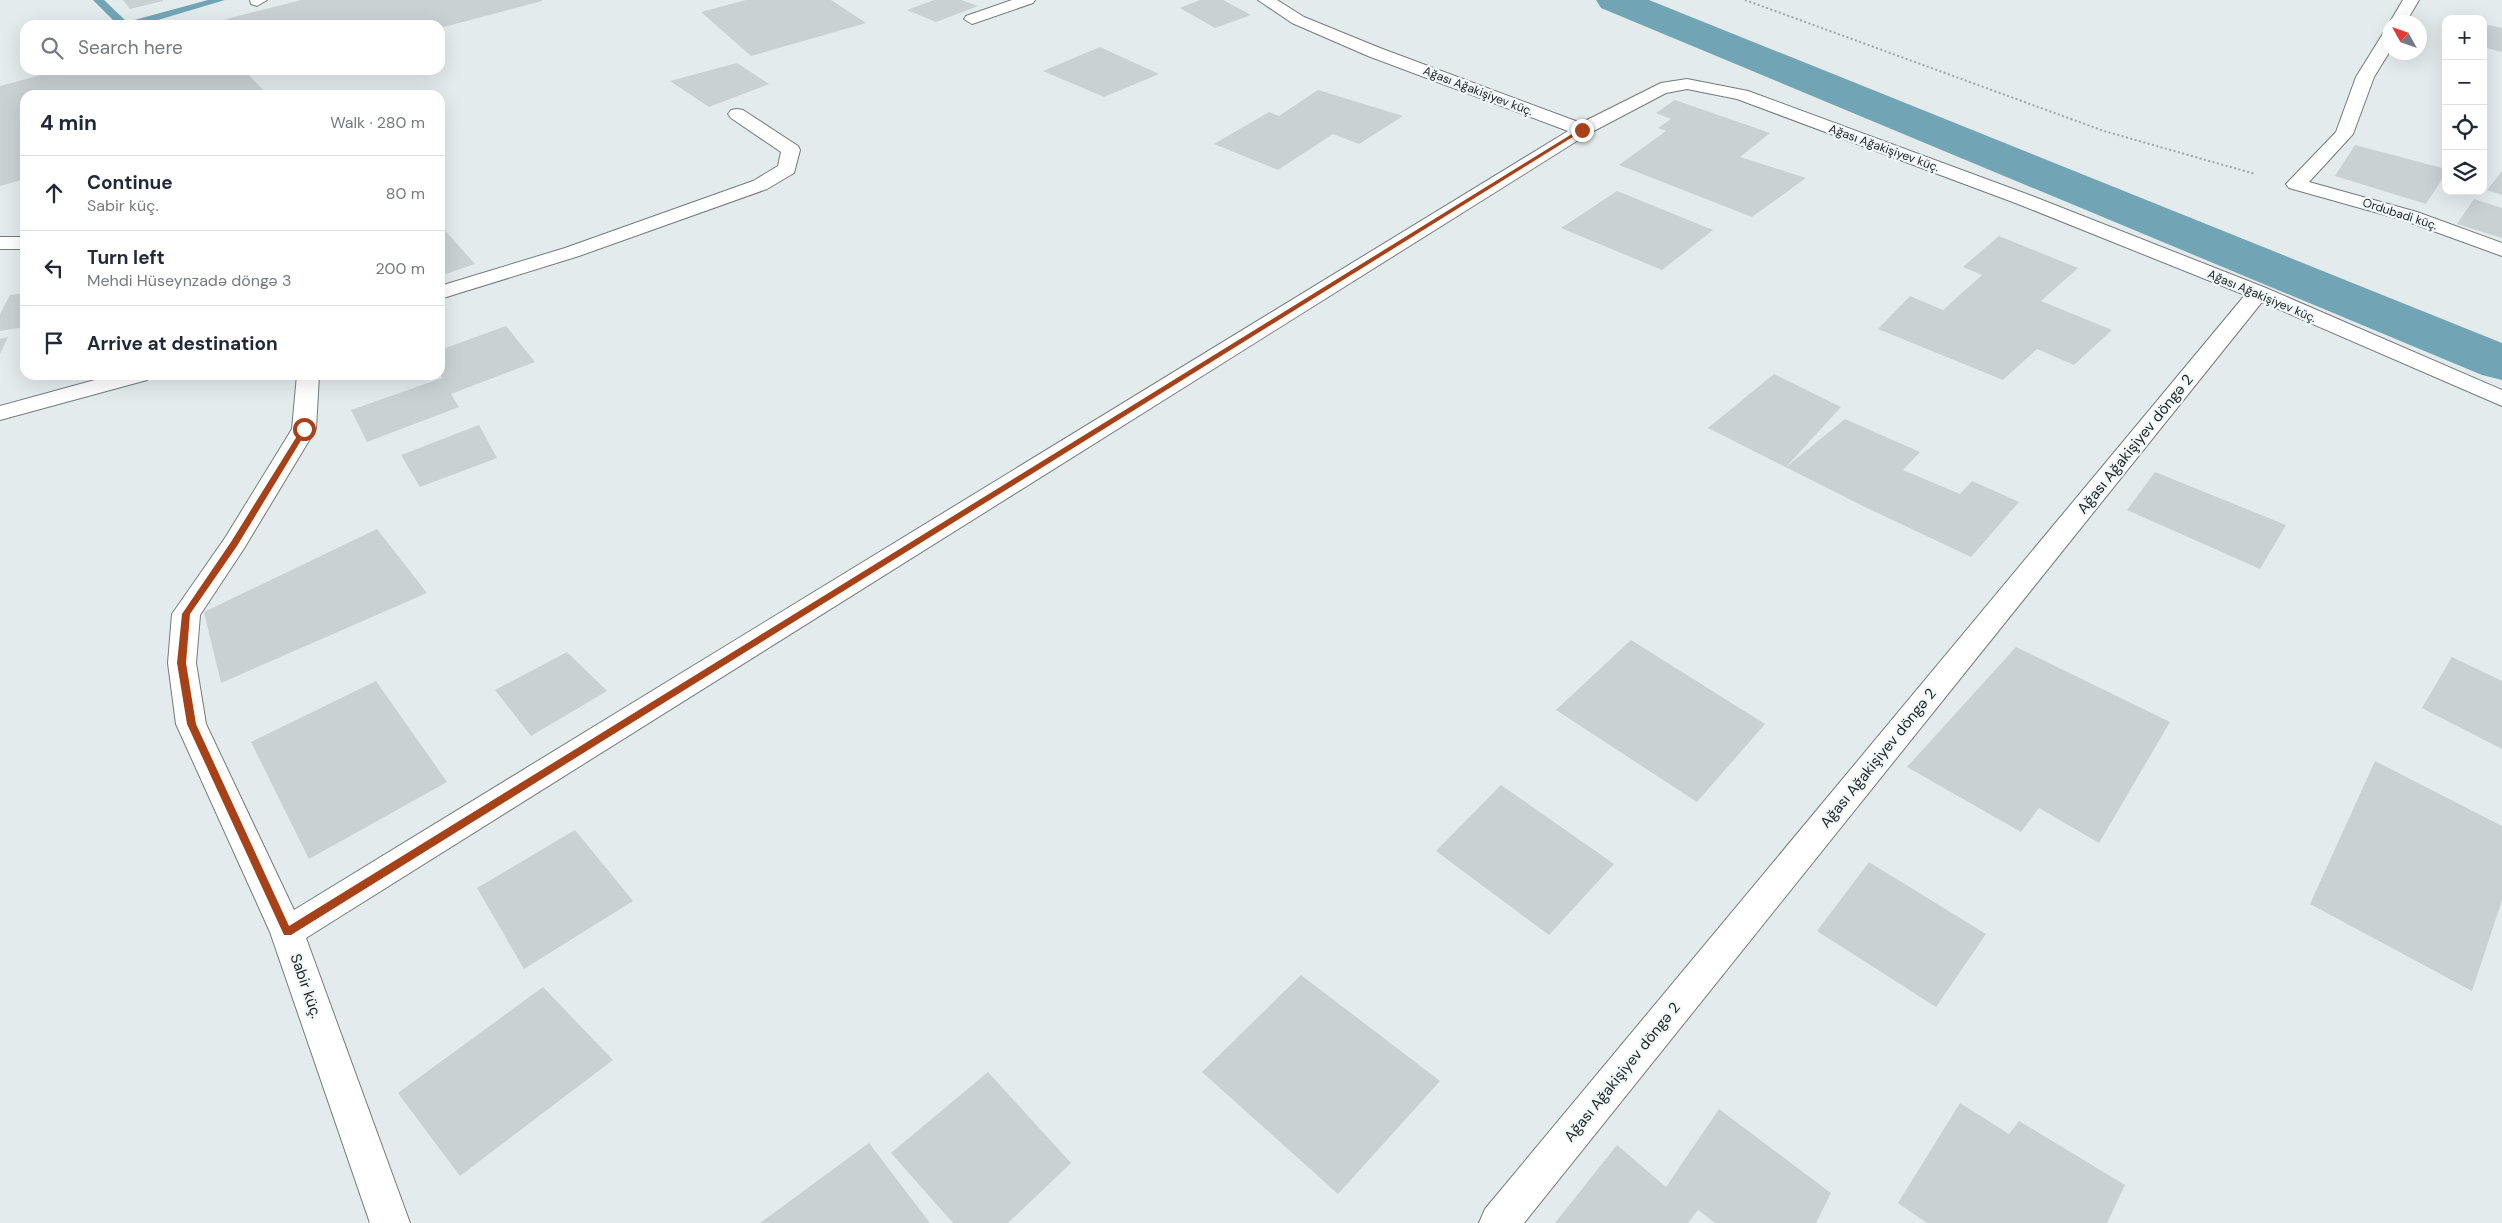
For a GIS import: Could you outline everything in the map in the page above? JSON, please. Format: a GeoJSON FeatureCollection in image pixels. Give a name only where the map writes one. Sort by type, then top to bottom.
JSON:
{"type":"FeatureCollection","features":[{"type":"Feature","properties":{"kind":"street"},"geometry":{"type":"LineString","coordinates":[[972,19],[1027,0]]}},
{"type":"Feature","properties":{"kind":"street","name":"Ağası Ağakişiyev küç."},"geometry":{"type":"LineString","coordinates":[[1266,0],[1298,20],[1374,52],[1582,130],[1661,88],[1687,84],[1742,95],[2025,200],[2258,293],[2502,399]]}},
{"type":"Feature","properties":{"kind":"street"},"geometry":{"type":"LineString","coordinates":[[2402,15],[2411,0]]}},
{"type":"Feature","properties":{"kind":"street"},"geometry":{"type":"LineString","coordinates":[[2296,184],[2344,134],[2365,77],[2382,49]]}},
{"type":"Feature","properties":{"kind":"street"},"geometry":{"type":"LineString","coordinates":[[445,291],[572,252],[751,188],[787,169],[791,150],[737,114]]}},
{"type":"Feature","properties":{"kind":"street"},"geometry":{"type":"LineString","coordinates":[[287,932],[1582,130]]}},
{"type":"Feature","properties":{"kind":"street","name":"Ordubadi küç."},"geometry":{"type":"LineString","coordinates":[[2296,184],[2410,216],[2502,250]]}},
{"type":"Feature","properties":{"kind":"street"},"geometry":{"type":"LineString","coordinates":[[0,243],[20,243]]}},
{"type":"Feature","properties":{"kind":"street","name":"Ağası Ağakişiyev döngə 2"},"geometry":{"type":"LineString","coordinates":[[1499,1223],[2258,293]]}},
{"type":"Feature","properties":{"kind":"street"},"geometry":{"type":"LineString","coordinates":[[0,413],[121,380]]}},
{"type":"Feature","properties":{"kind":"street","name":"Sabir küç."},"geometry":{"type":"LineString","coordinates":[[308,380],[304,429],[234,544],[186,614],[182,663],[192,724],[287,932],[390,1223]]}},
{"type":"Feature","properties":{"kind":"path"},"geometry":{"type":"LineString","coordinates":[[1745,0],[2104,131],[2223,166],[2296,184]]}},
{"type":"Feature","properties":{"kind":"building"},"geometry":{"type":"Polygon","coordinates":[[[123,0],[163,0],[163,1],[130,9],[123,0]]]}},
{"type":"Feature","properties":{"kind":"building"},"geometry":{"type":"Polygon","coordinates":[[[301,0],[542,0],[445,27],[445,20],[226,19],[301,0]]]}},
{"type":"Feature","properties":{"kind":"building"},"geometry":{"type":"Polygon","coordinates":[[[746,0],[831,0],[866,23],[751,56],[701,12],[746,0]]]}},
{"type":"Feature","properties":{"kind":"building"},"geometry":{"type":"Polygon","coordinates":[[[934,0],[961,0],[978,6],[936,22],[907,10],[934,0]]]}},
{"type":"Feature","properties":{"kind":"building"},"geometry":{"type":"Polygon","coordinates":[[[1200,0],[1223,0],[1251,15],[1215,28],[1180,8],[1200,0]]]}},
{"type":"Feature","properties":{"kind":"building"},"geometry":{"type":"Polygon","coordinates":[[[2487,25],[2502,28],[2502,52],[2487,48],[2487,25]]]}},
{"type":"Feature","properties":{"kind":"building"},"geometry":{"type":"Polygon","coordinates":[[[1100,47],[1159,74],[1104,97],[1043,71],[1100,47]]]}},
{"type":"Feature","properties":{"kind":"building"},"geometry":{"type":"Polygon","coordinates":[[[737,63],[769,84],[709,107],[670,81],[737,63]]]}},
{"type":"Feature","properties":{"kind":"building"},"geometry":{"type":"Polygon","coordinates":[[[41,75],[249,75],[263,90],[20,90],[20,180],[0,186],[0,86],[41,75]]]}},
{"type":"Feature","properties":{"kind":"building"},"geometry":{"type":"Polygon","coordinates":[[[1318,90],[1403,116],[1359,144],[1333,134],[1278,170],[1214,144],[1269,112],[1279,116],[1318,90]]]}},
{"type":"Feature","properties":{"kind":"building"},"geometry":{"type":"Polygon","coordinates":[[[1675,100],[1770,133],[1740,157],[1806,178],[1752,217],[1619,165],[1666,131],[1658,128],[1671,119],[1656,113],[1675,100]]]}},
{"type":"Feature","properties":{"kind":"building"},"geometry":{"type":"Polygon","coordinates":[[[2355,145],[2442,168],[2442,179],[2426,204],[2335,176],[2355,145]]]}},
{"type":"Feature","properties":{"kind":"building"},"geometry":{"type":"Polygon","coordinates":[[[2502,171],[2502,195],[2487,190],[2502,171]]]}},
{"type":"Feature","properties":{"kind":"building"},"geometry":{"type":"Polygon","coordinates":[[[1617,191],[1713,230],[1662,270],[1561,228],[1617,191]]]}},
{"type":"Feature","properties":{"kind":"building"},"geometry":{"type":"Polygon","coordinates":[[[2474,199],[2502,208],[2502,238],[2457,224],[2474,199]]]}},
{"type":"Feature","properties":{"kind":"building"},"geometry":{"type":"Polygon","coordinates":[[[445,231],[475,264],[445,274],[445,231]]]}},
{"type":"Feature","properties":{"kind":"building"},"geometry":{"type":"Polygon","coordinates":[[[1999,236],[2078,268],[2041,301],[2112,330],[2074,365],[2037,349],[2003,380],[1878,329],[1910,296],[1943,310],[1982,275],[1963,267],[1999,236]]]}},
{"type":"Feature","properties":{"kind":"building"},"geometry":{"type":"Polygon","coordinates":[[[20,294],[20,328],[0,331],[0,314],[10,295],[20,294]]]}},
{"type":"Feature","properties":{"kind":"building"},"geometry":{"type":"Polygon","coordinates":[[[506,326],[535,362],[451,394],[459,407],[367,442],[351,410],[436,380],[445,380],[445,348],[506,326]]]}},
{"type":"Feature","properties":{"kind":"building"},"geometry":{"type":"Polygon","coordinates":[[[8,337],[0,354],[0,339],[8,337]]]}},
{"type":"Feature","properties":{"kind":"building"},"geometry":{"type":"Polygon","coordinates":[[[1774,374],[1841,407],[1786,467],[1845,419],[1920,452],[1903,470],[1960,494],[1972,481],[2019,502],[1971,557],[1867,508],[1708,428],[1774,374]]]}},
{"type":"Feature","properties":{"kind":"building"},"geometry":{"type":"Polygon","coordinates":[[[479,425],[497,458],[420,487],[401,455],[479,425]]]}},
{"type":"Feature","properties":{"kind":"building"},"geometry":{"type":"Polygon","coordinates":[[[2155,472],[2286,525],[2260,569],[2127,510],[2155,472]]]}},
{"type":"Feature","properties":{"kind":"building"},"geometry":{"type":"Polygon","coordinates":[[[377,529],[427,593],[221,683],[204,612],[377,529]]]}},
{"type":"Feature","properties":{"kind":"building"},"geometry":{"type":"Polygon","coordinates":[[[1631,640],[1765,724],[1697,802],[1556,710],[1631,640]]]}},
{"type":"Feature","properties":{"kind":"building"},"geometry":{"type":"Polygon","coordinates":[[[2016,647],[2170,722],[2099,843],[2039,808],[2021,832],[1907,767],[2016,647]]]}},
{"type":"Feature","properties":{"kind":"building"},"geometry":{"type":"Polygon","coordinates":[[[567,652],[607,691],[531,736],[495,690],[567,652]]]}},
{"type":"Feature","properties":{"kind":"building"},"geometry":{"type":"Polygon","coordinates":[[[2452,657],[2502,681],[2502,749],[2422,708],[2452,657]]]}},
{"type":"Feature","properties":{"kind":"building"},"geometry":{"type":"Polygon","coordinates":[[[376,681],[447,782],[309,859],[251,742],[376,681]]]}},
{"type":"Feature","properties":{"kind":"building"},"geometry":{"type":"Polygon","coordinates":[[[2375,761],[2502,826],[2502,900],[2472,991],[2310,904],[2375,761]]]}},
{"type":"Feature","properties":{"kind":"building"},"geometry":{"type":"Polygon","coordinates":[[[1501,785],[1614,864],[1549,935],[1436,851],[1501,785]]]}},
{"type":"Feature","properties":{"kind":"building"},"geometry":{"type":"Polygon","coordinates":[[[575,830],[633,901],[524,969],[477,888],[575,830]]]}},
{"type":"Feature","properties":{"kind":"building"},"geometry":{"type":"Polygon","coordinates":[[[1869,862],[1986,934],[1936,1007],[1817,931],[1869,862]]]}},
{"type":"Feature","properties":{"kind":"building"},"geometry":{"type":"Polygon","coordinates":[[[1301,975],[1440,1081],[1338,1194],[1202,1072],[1301,975]]]}},
{"type":"Feature","properties":{"kind":"building"},"geometry":{"type":"Polygon","coordinates":[[[543,987],[613,1060],[460,1176],[398,1093],[543,987]]]}},
{"type":"Feature","properties":{"kind":"building"},"geometry":{"type":"Polygon","coordinates":[[[988,1072],[1071,1163],[1008,1223],[953,1223],[891,1153],[988,1072]]]}},
{"type":"Feature","properties":{"kind":"building"},"geometry":{"type":"Polygon","coordinates":[[[1960,1103],[2009,1134],[2019,1121],[2125,1185],[2107,1223],[1927,1223],[1898,1203],[1960,1103]]]}},
{"type":"Feature","properties":{"kind":"building"},"geometry":{"type":"Polygon","coordinates":[[[1719,1109],[1831,1193],[1816,1223],[1715,1223],[1698,1210],[1688,1223],[1555,1223],[1617,1145],[1666,1187],[1719,1109]]]}},
{"type":"Feature","properties":{"kind":"building"},"geometry":{"type":"Polygon","coordinates":[[[869,1143],[930,1223],[760,1223],[869,1143]]]}},
{"type":"Feature","properties":{"kind":"waterway"},"geometry":{"type":"LineString","coordinates":[[98,0],[119,20]]}},
{"type":"Feature","properties":{"kind":"waterway"},"geometry":{"type":"LineString","coordinates":[[146,20],[220,0]]}},
{"type":"Feature","properties":{"kind":"waterway"},"geometry":{"type":"LineString","coordinates":[[1615,0],[2502,363]]}},
{"type":"Feature","properties":{"kind":"route"},"geometry":{"type":"LineString","coordinates":[[304,429],[234,544],[186,614],[182,663],[192,724],[287,932],[1582,130]]}}]}
